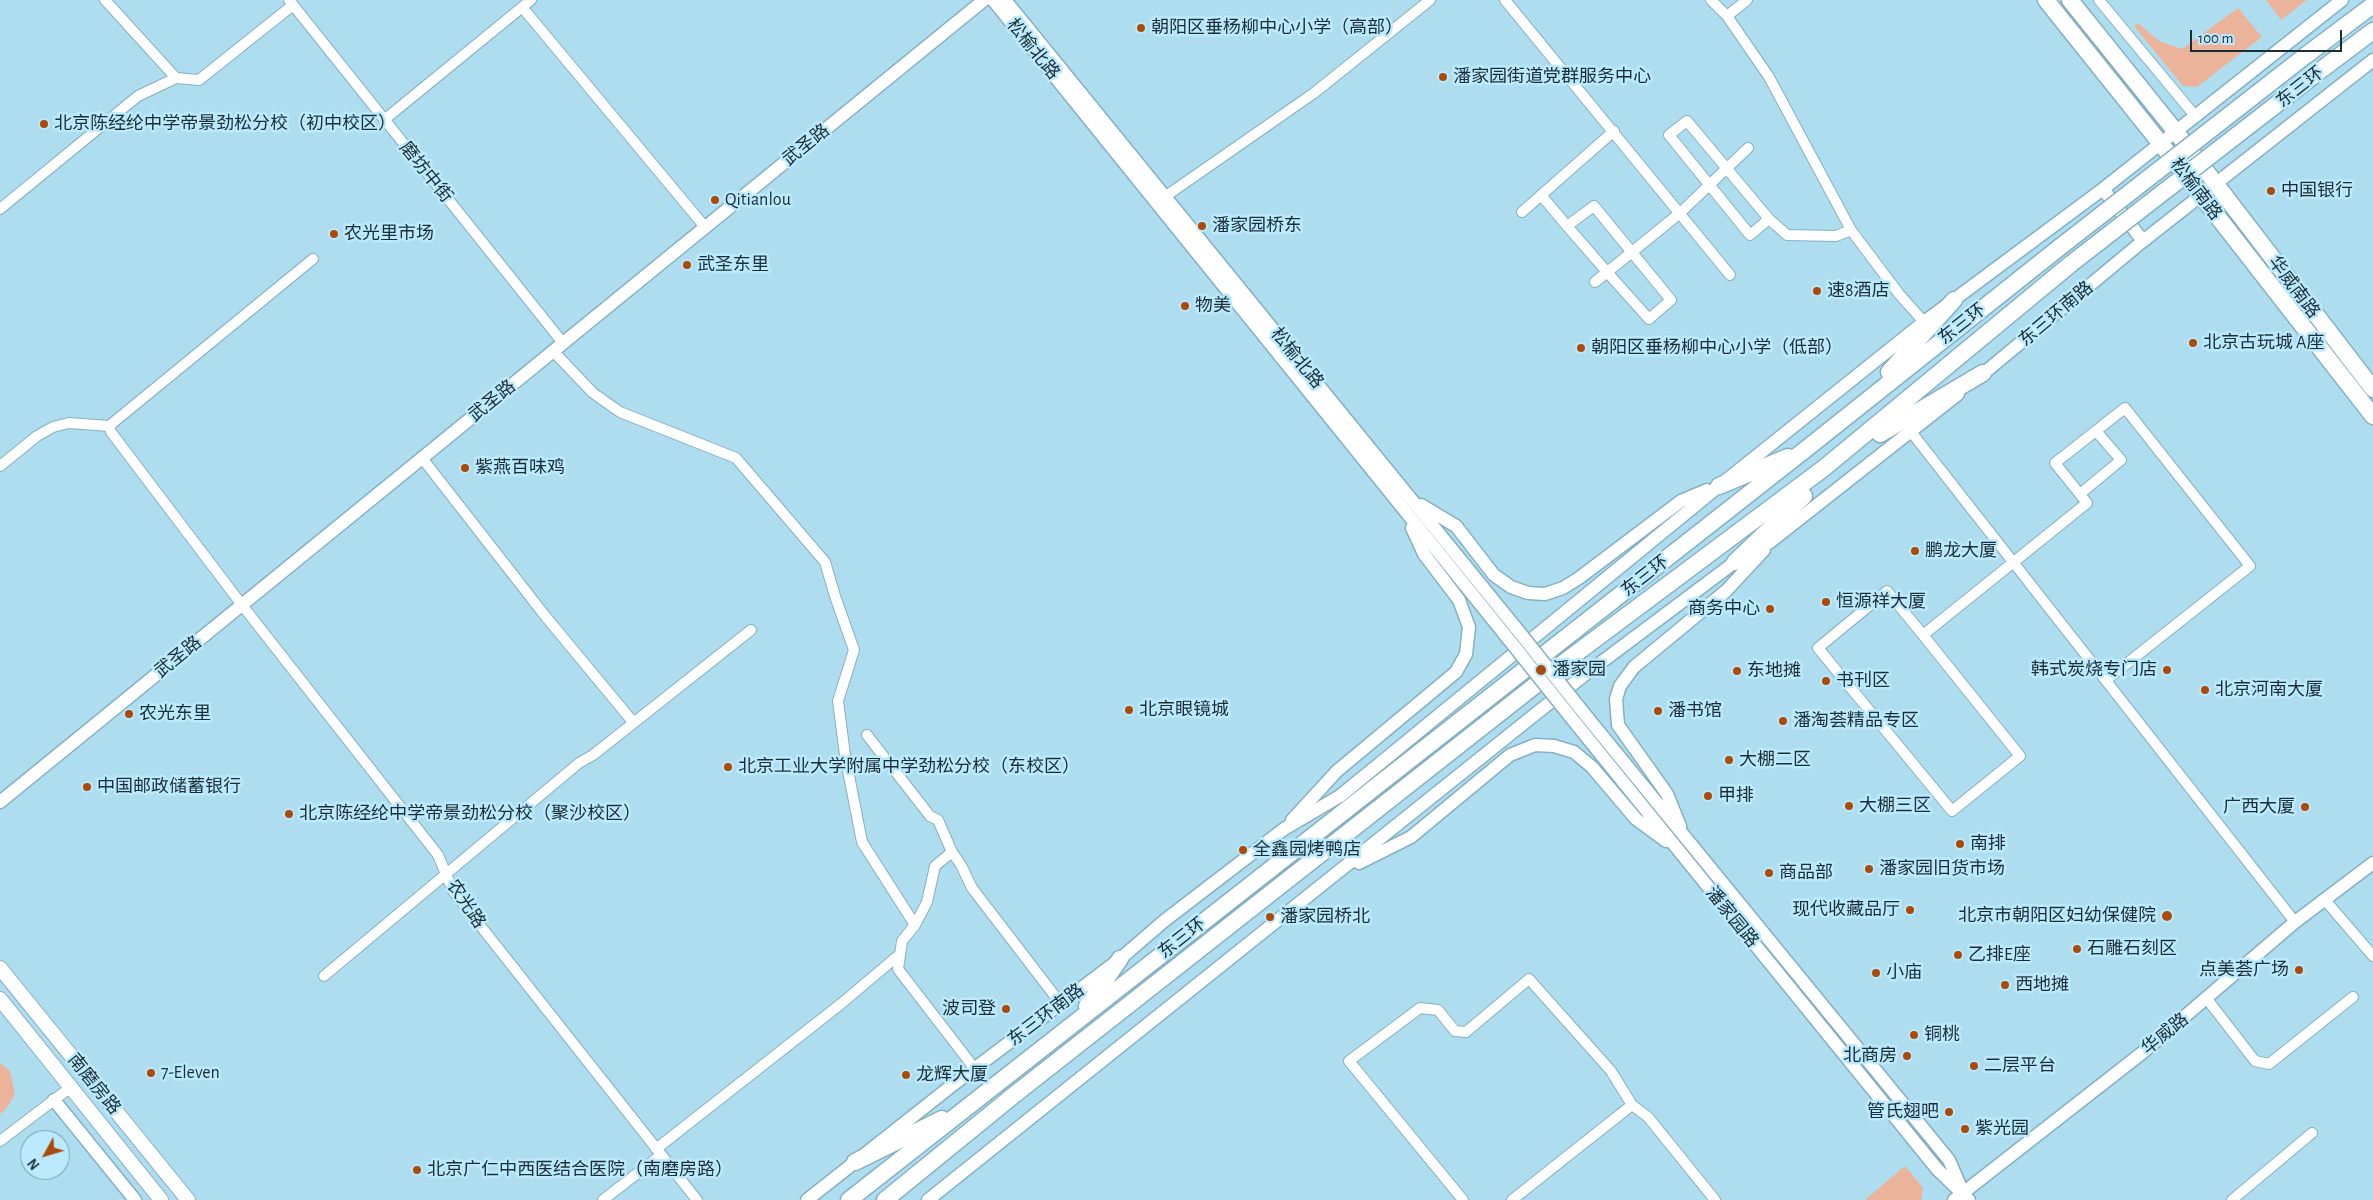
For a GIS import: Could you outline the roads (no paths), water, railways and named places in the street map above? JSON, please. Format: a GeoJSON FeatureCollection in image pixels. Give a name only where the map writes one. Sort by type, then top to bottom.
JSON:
{"type":"FeatureCollection","features":[{"type":"Feature","properties":{"kind":"main road","name":"松榆南路"},"geometry":{"type":"LineString","coordinates":[[2046,0],[2373,416]]}},
{"type":"Feature","properties":{"kind":"main road","name":"松榆南路"},"geometry":{"type":"LineString","coordinates":[[2070,0],[2216,184]]}},
{"type":"Feature","properties":{"kind":"main road","name":"东三环"},"geometry":{"type":"LineString","coordinates":[[850,1200],[1806,449],[2060,246],[2373,5]]}},
{"type":"Feature","properties":{"kind":"main road","name":"东三环"},"geometry":{"type":"LineString","coordinates":[[885,1200],[1022,1088],[1566,661],[1853,446],[2072,263],[2373,31]]}},
{"type":"Feature","properties":{"kind":"main road","name":"华威南路"},"geometry":{"type":"LineString","coordinates":[[2216,184],[2373,389]]}},
{"type":"Feature","properties":{"kind":"main road"},"geometry":{"type":"LineString","coordinates":[[1857,407],[1954,300]]}},
{"type":"Feature","properties":{"kind":"main road"},"geometry":{"type":"LineString","coordinates":[[1853,446],[1883,433],[1983,373]]}},
{"type":"Feature","properties":{"kind":"main road"},"geometry":{"type":"LineString","coordinates":[[1718,486],[1806,449]]}},
{"type":"Feature","properties":{"kind":"main road"},"geometry":{"type":"LineString","coordinates":[[1735,562],[1815,487],[1824,468]]}},
{"type":"Feature","properties":{"kind":"main road"},"geometry":{"type":"LineString","coordinates":[[1075,1022],[1120,959]]}},
{"type":"Feature","properties":{"kind":"main road","name":"南磨房路"},"geometry":{"type":"LineString","coordinates":[[0,968],[188,1200]]}},
{"type":"Feature","properties":{"kind":"main road","name":"南磨房路"},"geometry":{"type":"LineString","coordinates":[[0,999],[161,1200]]}},
{"type":"Feature","properties":{"kind":"main road"},"geometry":{"type":"LineString","coordinates":[[855,1162],[973,1103]]}},
{"type":"Feature","properties":{"kind":"street"},"geometry":{"type":"LineString","coordinates":[[105,0],[176,78]]}},
{"type":"Feature","properties":{"kind":"street"},"geometry":{"type":"LineString","coordinates":[[384,120],[531,0]]}},
{"type":"Feature","properties":{"kind":"street","name":"武圣路"},"geometry":{"type":"LineString","coordinates":[[0,802],[984,0]]}},
{"type":"Feature","properties":{"kind":"street","name":"松榆北路"},"geometry":{"type":"LineString","coordinates":[[993,0],[1403,510],[1511,632]]}},
{"type":"Feature","properties":{"kind":"street","name":"松榆北路"},"geometry":{"type":"LineString","coordinates":[[1005,0],[1413,501],[1511,632],[1582,721]]}},
{"type":"Feature","properties":{"kind":"street"},"geometry":{"type":"LineString","coordinates":[[1166,196],[1314,93],[1430,0]]}},
{"type":"Feature","properties":{"kind":"street"},"geometry":{"type":"LineString","coordinates":[[1505,0],[1730,275]]}},
{"type":"Feature","properties":{"kind":"street"},"geometry":{"type":"LineString","coordinates":[[1711,0],[1727,16],[1770,76],[1851,230],[1899,294],[1924,322]]}},
{"type":"Feature","properties":{"kind":"street"},"geometry":{"type":"LineString","coordinates":[[1727,16],[1747,0]]}},
{"type":"Feature","properties":{"kind":"street"},"geometry":{"type":"LineString","coordinates":[[2099,0],[2196,117]]}},
{"type":"Feature","properties":{"kind":"street"},"geometry":{"type":"LineString","coordinates":[[1284,829],[1340,796],[1718,486],[1924,322],[2103,189],[2342,0]]}},
{"type":"Feature","properties":{"kind":"street"},"geometry":{"type":"LineString","coordinates":[[0,209],[138,96],[176,78],[199,80],[291,2]]}},
{"type":"Feature","properties":{"kind":"street","name":"磨坊中街"},"geometry":{"type":"LineString","coordinates":[[291,2],[594,394],[620,412],[736,458],[825,562],[854,650],[838,701],[845,755],[862,842],[915,924]]}},
{"type":"Feature","properties":{"kind":"street"},"geometry":{"type":"LineString","coordinates":[[522,7],[705,228]]}},
{"type":"Feature","properties":{"kind":"street","name":"东三环南路"},"geometry":{"type":"LineString","coordinates":[[1336,874],[1583,676],[1735,562],[1770,542],[1912,433],[2143,241],[2373,60]]}},
{"type":"Feature","properties":{"kind":"street"},"geometry":{"type":"LineString","coordinates":[[1768,219],[1750,235],[1669,135],[1687,122],[1768,219],[1787,235],[1836,236],[1851,230]]}},
{"type":"Feature","properties":{"kind":"street"},"geometry":{"type":"LineString","coordinates":[[1522,212],[1614,131]]}},
{"type":"Feature","properties":{"kind":"street"},"geometry":{"type":"LineString","coordinates":[[1595,282],[1680,213],[1748,148]]}},
{"type":"Feature","properties":{"kind":"street"},"geometry":{"type":"LineString","coordinates":[[2103,189],[2143,241]]}},
{"type":"Feature","properties":{"kind":"street"},"geometry":{"type":"LineString","coordinates":[[1541,195],[1567,226],[1649,320],[1671,300],[1594,206],[1567,226]]}},
{"type":"Feature","properties":{"kind":"street"},"geometry":{"type":"LineString","coordinates":[[0,466],[37,436],[53,427],[69,423],[109,426],[313,258]]}},
{"type":"Feature","properties":{"kind":"street"},"geometry":{"type":"LineString","coordinates":[[1923,635],[2087,503],[2055,463],[2125,408],[2250,566],[2106,680]]}},
{"type":"Feature","properties":{"kind":"street","name":"农光路"},"geometry":{"type":"LineString","coordinates":[[109,426],[117,440],[242,605],[438,855],[453,891],[696,1200]]}},
{"type":"Feature","properties":{"kind":"street"},"geometry":{"type":"LineString","coordinates":[[2080,494],[2121,460],[2096,431]]}},
{"type":"Feature","properties":{"kind":"street"},"geometry":{"type":"LineString","coordinates":[[1912,433],[2295,922]]}},
{"type":"Feature","properties":{"kind":"street"},"geometry":{"type":"LineString","coordinates":[[422,458],[546,616],[633,722]]}},
{"type":"Feature","properties":{"kind":"street"},"geometry":{"type":"LineString","coordinates":[[1413,501],[1456,526],[1494,575],[1511,588],[1528,593],[1545,594],[1563,588],[1578,578],[1681,501],[1718,486]]}},
{"type":"Feature","properties":{"kind":"street"},"geometry":{"type":"LineString","coordinates":[[1284,829],[1337,771],[1456,672],[1466,654],[1469,627],[1459,600],[1424,554],[1403,510]]}},
{"type":"Feature","properties":{"kind":"street"},"geometry":{"type":"LineString","coordinates":[[1685,837],[1667,794],[1618,725],[1616,700],[1620,686],[1634,667],[1726,591],[1770,542]]}},
{"type":"Feature","properties":{"kind":"street"},"geometry":{"type":"LineString","coordinates":[[1887,591],[1923,635],[2020,756],[1952,811],[1818,648],[1887,591]]}},
{"type":"Feature","properties":{"kind":"street"},"geometry":{"type":"LineString","coordinates":[[324,976],[579,763],[751,630]]}},
{"type":"Feature","properties":{"kind":"street","name":"潘家园路"},"geometry":{"type":"LineString","coordinates":[[1582,721],[1685,837],[1949,1160],[1962,1198]]}},
{"type":"Feature","properties":{"kind":"street","name":"潘家园路"},"geometry":{"type":"LineString","coordinates":[[1582,721],[1681,853],[1962,1198]]}},
{"type":"Feature","properties":{"kind":"street"},"geometry":{"type":"LineString","coordinates":[[866,735],[930,816],[938,820],[952,852],[961,865],[972,888],[1061,1004]]}},
{"type":"Feature","properties":{"kind":"street"},"geometry":{"type":"LineString","coordinates":[[928,1200],[1336,874],[1411,837],[1510,756],[1534,745],[1554,746],[1574,752],[1592,767],[1636,819],[1681,853]]}},
{"type":"Feature","properties":{"kind":"street","name":"东三环南路"},"geometry":{"type":"LineString","coordinates":[[807,1200],[1120,959],[1164,921],[1284,829]]}},
{"type":"Feature","properties":{"kind":"street"},"geometry":{"type":"LineString","coordinates":[[952,852],[935,866],[927,902],[915,924],[902,941],[898,969],[975,1069]]}},
{"type":"Feature","properties":{"kind":"street","name":"华威路"},"geometry":{"type":"LineString","coordinates":[[1962,1198],[2207,999],[2295,922],[2373,863]]}},
{"type":"Feature","properties":{"kind":"street"},"geometry":{"type":"LineString","coordinates":[[2325,900],[2373,956]]}},
{"type":"Feature","properties":{"kind":"street"},"geometry":{"type":"LineString","coordinates":[[603,1200],[900,954]]}},
{"type":"Feature","properties":{"kind":"street"},"geometry":{"type":"LineString","coordinates":[[1463,1200],[1349,1061],[1420,1008],[1438,1010],[1456,1031],[1466,1032],[1529,979],[1611,1071],[1632,1105],[1648,1117],[1715,1200]]}},
{"type":"Feature","properties":{"kind":"street"},"geometry":{"type":"LineString","coordinates":[[2207,999],[2255,1061],[2269,1064],[2353,997]]}},
{"type":"Feature","properties":{"kind":"street"},"geometry":{"type":"LineString","coordinates":[[0,1141],[71,1087]]}},
{"type":"Feature","properties":{"kind":"street"},"geometry":{"type":"LineString","coordinates":[[54,1100],[135,1200]]}},
{"type":"Feature","properties":{"kind":"street"},"geometry":{"type":"LineString","coordinates":[[1512,1200],[1632,1105]]}},
{"type":"Feature","properties":{"kind":"street"},"geometry":{"type":"LineString","coordinates":[[2232,1200],[2312,1133]]}},
{"type":"Feature","properties":{"kind":"place","name":"朝阳区垂杨柳中心小学（高部）"},"geometry":{"type":"Point","coordinates":[1141,28]}},
{"type":"Feature","properties":{"kind":"place","name":"潘家园街道党群服务中心"},"geometry":{"type":"Point","coordinates":[1443,77]}},
{"type":"Feature","properties":{"kind":"place","name":"北京陈经纶中学帝景劲松分校（初中校区）"},"geometry":{"type":"Point","coordinates":[44,124]}},
{"type":"Feature","properties":{"kind":"place","name":"中国银行"},"geometry":{"type":"Point","coordinates":[2271,191]}},
{"type":"Feature","properties":{"kind":"place","name":"Qitianlou"},"geometry":{"type":"Point","coordinates":[715,200]}},
{"type":"Feature","properties":{"kind":"place","name":"潘家园桥东"},"geometry":{"type":"Point","coordinates":[1202,226]}},
{"type":"Feature","properties":{"kind":"place","name":"农光里市场"},"geometry":{"type":"Point","coordinates":[334,234]}},
{"type":"Feature","properties":{"kind":"place","name":"武圣东里"},"geometry":{"type":"Point","coordinates":[687,265]}},
{"type":"Feature","properties":{"kind":"place","name":"速8酒店"},"geometry":{"type":"Point","coordinates":[1817,291]}},
{"type":"Feature","properties":{"kind":"place","name":"物美"},"geometry":{"type":"Point","coordinates":[1185,306]}},
{"type":"Feature","properties":{"kind":"place","name":"北京古玩城 A座"},"geometry":{"type":"Point","coordinates":[2193,343]}},
{"type":"Feature","properties":{"kind":"place","name":"朝阳区垂杨柳中心小学（低部）"},"geometry":{"type":"Point","coordinates":[1581,348]}},
{"type":"Feature","properties":{"kind":"place","name":"紫燕百味鸡"},"geometry":{"type":"Point","coordinates":[465,468]}},
{"type":"Feature","properties":{"kind":"place","name":"鹏龙大厦"},"geometry":{"type":"Point","coordinates":[1915,551]}},
{"type":"Feature","properties":{"kind":"place","name":"恒源祥大厦"},"geometry":{"type":"Point","coordinates":[1826,602]}},
{"type":"Feature","properties":{"kind":"place","name":"商务中心"},"geometry":{"type":"Point","coordinates":[1770,609]}},
{"type":"Feature","properties":{"kind":"place","name":"潘家园"},"geometry":{"type":"Point","coordinates":[1541,670]}},
{"type":"Feature","properties":{"kind":"place","name":"韩式炭烧专门店"},"geometry":{"type":"Point","coordinates":[2167,670]}},
{"type":"Feature","properties":{"kind":"place","name":"东地摊"},"geometry":{"type":"Point","coordinates":[1737,671]}},
{"type":"Feature","properties":{"kind":"place","name":"书刊区"},"geometry":{"type":"Point","coordinates":[1826,681]}},
{"type":"Feature","properties":{"kind":"place","name":"北京河南大厦"},"geometry":{"type":"Point","coordinates":[2205,690]}},
{"type":"Feature","properties":{"kind":"place","name":"北京眼镜城"},"geometry":{"type":"Point","coordinates":[1129,710]}},
{"type":"Feature","properties":{"kind":"place","name":"潘书馆"},"geometry":{"type":"Point","coordinates":[1658,711]}},
{"type":"Feature","properties":{"kind":"place","name":"农光东里"},"geometry":{"type":"Point","coordinates":[129,714]}},
{"type":"Feature","properties":{"kind":"place","name":"潘淘荟精品专区"},"geometry":{"type":"Point","coordinates":[1783,721]}},
{"type":"Feature","properties":{"kind":"place","name":"大棚二区"},"geometry":{"type":"Point","coordinates":[1729,760]}},
{"type":"Feature","properties":{"kind":"place","name":"北京工业大学附属中学劲松分校（东校区）"},"geometry":{"type":"Point","coordinates":[728,767]}},
{"type":"Feature","properties":{"kind":"place","name":"中国邮政储蓄银行"},"geometry":{"type":"Point","coordinates":[87,787]}},
{"type":"Feature","properties":{"kind":"place","name":"甲排"},"geometry":{"type":"Point","coordinates":[1708,796]}},
{"type":"Feature","properties":{"kind":"place","name":"大棚三区"},"geometry":{"type":"Point","coordinates":[1849,806]}},
{"type":"Feature","properties":{"kind":"place","name":"广西大厦"},"geometry":{"type":"Point","coordinates":[2305,807]}},
{"type":"Feature","properties":{"kind":"place","name":"北京陈经纶中学帝景劲松分校（聚沙校区）"},"geometry":{"type":"Point","coordinates":[289,814]}},
{"type":"Feature","properties":{"kind":"place","name":"南排"},"geometry":{"type":"Point","coordinates":[1960,844]}},
{"type":"Feature","properties":{"kind":"place","name":"全鑫园烤鸭店"},"geometry":{"type":"Point","coordinates":[1243,850]}},
{"type":"Feature","properties":{"kind":"place","name":"潘家园旧货市场"},"geometry":{"type":"Point","coordinates":[1869,869]}},
{"type":"Feature","properties":{"kind":"place","name":"商品部"},"geometry":{"type":"Point","coordinates":[1769,873]}},
{"type":"Feature","properties":{"kind":"place","name":"现代收藏品厅"},"geometry":{"type":"Point","coordinates":[1910,910]}},
{"type":"Feature","properties":{"kind":"place","name":"北京市朝阳区妇幼保健院"},"geometry":{"type":"Point","coordinates":[2167,916]}},
{"type":"Feature","properties":{"kind":"place","name":"潘家园桥北"},"geometry":{"type":"Point","coordinates":[1270,917]}},
{"type":"Feature","properties":{"kind":"place","name":"石雕石刻区"},"geometry":{"type":"Point","coordinates":[2077,949]}},
{"type":"Feature","properties":{"kind":"place","name":"乙排E座"},"geometry":{"type":"Point","coordinates":[1958,955]}},
{"type":"Feature","properties":{"kind":"place","name":"点美荟广场"},"geometry":{"type":"Point","coordinates":[2299,970]}},
{"type":"Feature","properties":{"kind":"place","name":"小庙"},"geometry":{"type":"Point","coordinates":[1876,973]}},
{"type":"Feature","properties":{"kind":"place","name":"西地摊"},"geometry":{"type":"Point","coordinates":[2005,985]}},
{"type":"Feature","properties":{"kind":"place","name":"波司登"},"geometry":{"type":"Point","coordinates":[1006,1009]}},
{"type":"Feature","properties":{"kind":"place","name":"铜桃"},"geometry":{"type":"Point","coordinates":[1914,1035]}},
{"type":"Feature","properties":{"kind":"place","name":"北商房"},"geometry":{"type":"Point","coordinates":[1907,1056]}},
{"type":"Feature","properties":{"kind":"place","name":"二层平台"},"geometry":{"type":"Point","coordinates":[1974,1066]}},
{"type":"Feature","properties":{"kind":"place","name":"7-Eleven"},"geometry":{"type":"Point","coordinates":[151,1073]}},
{"type":"Feature","properties":{"kind":"place","name":"龙辉大厦"},"geometry":{"type":"Point","coordinates":[906,1075]}},
{"type":"Feature","properties":{"kind":"place","name":"管氏翅吧"},"geometry":{"type":"Point","coordinates":[1949,1112]}},
{"type":"Feature","properties":{"kind":"place","name":"紫光园"},"geometry":{"type":"Point","coordinates":[1965,1129]}},
{"type":"Feature","properties":{"kind":"place","name":"北京广仁中西医结合医院（南磨房路）"},"geometry":{"type":"Point","coordinates":[417,1170]}}]}
